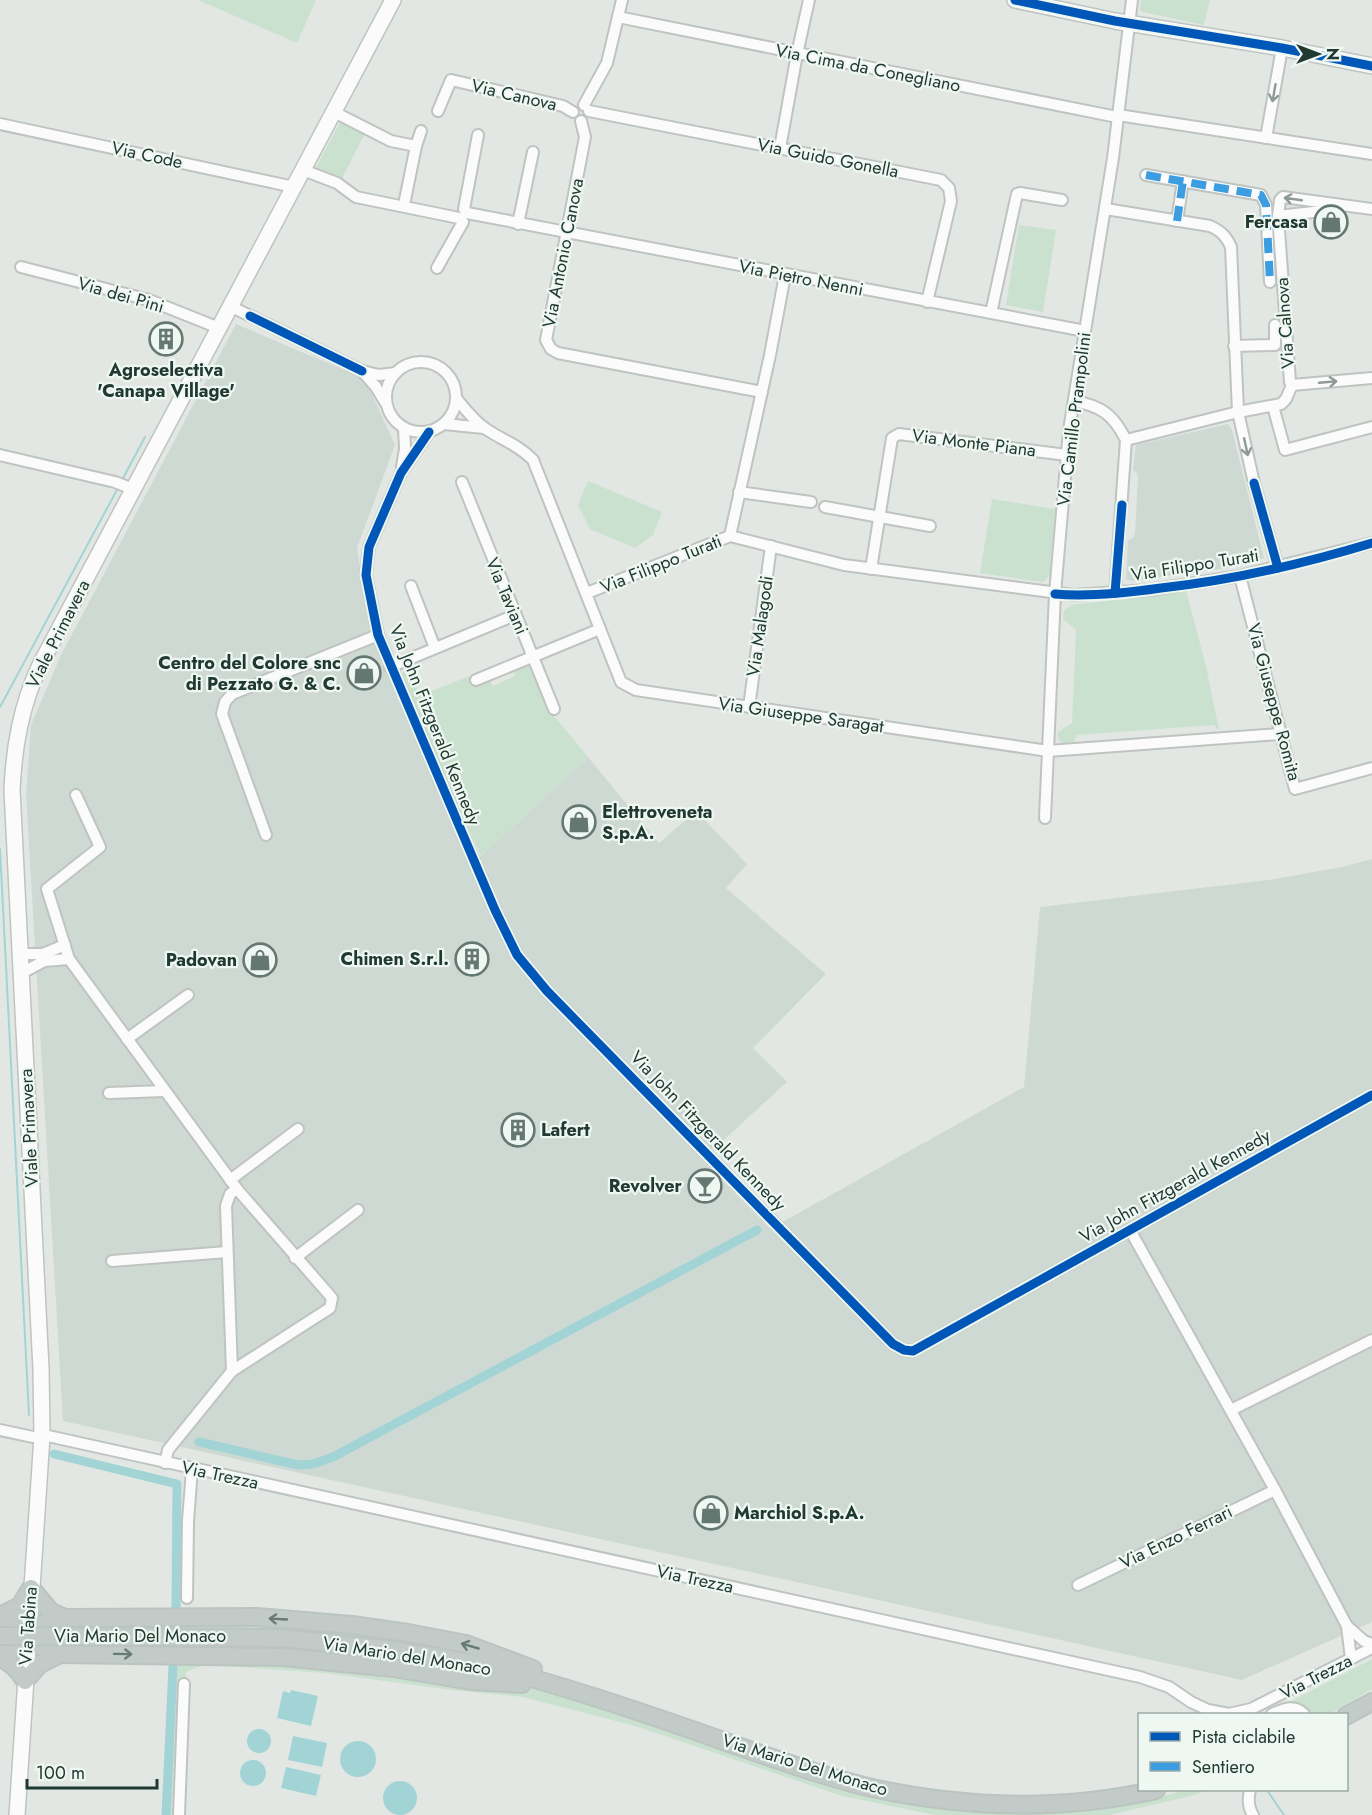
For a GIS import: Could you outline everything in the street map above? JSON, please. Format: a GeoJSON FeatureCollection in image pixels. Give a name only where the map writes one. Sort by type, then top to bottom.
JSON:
{"type":"FeatureCollection","features":[{"type":"Feature","properties":{"kind":"highway"},"geometry":{"type":"LineString","coordinates":[[0,1618],[20,1606],[31,1588],[51,1611],[65,1618]]}},
{"type":"Feature","properties":{"kind":"highway"},"geometry":{"type":"LineString","coordinates":[[0,1653],[19,1645],[39,1625],[65,1618],[257,1617],[340,1624],[441,1639],[488,1651],[602,1700]]}},
{"type":"Feature","properties":{"kind":"highway"},"geometry":{"type":"LineString","coordinates":[[0,1618],[12,1624],[40,1646],[60,1654],[227,1655],[306,1659],[393,1668],[471,1681],[526,1684],[602,1700]]}},
{"type":"Feature","properties":{"kind":"highway","name":"Via Mario Del Monaco"},"geometry":{"type":"LineString","coordinates":[[0,1636],[280,1638]]}},
{"type":"Feature","properties":{"kind":"highway","name":"Via Mario del Monaco"},"geometry":{"type":"LineString","coordinates":[[280,1638],[373,1647],[437,1657],[525,1676],[602,1700]]}},
{"type":"Feature","properties":{"kind":"highway"},"geometry":{"type":"LineString","coordinates":[[0,1658],[14,1666],[25,1681],[40,1664],[60,1654]]}},
{"type":"Feature","properties":{"kind":"highway"},"geometry":{"type":"LineString","coordinates":[[1348,1715],[1372,1698]]}},
{"type":"Feature","properties":{"kind":"highway","name":"Via Mario Del Monaco"},"geometry":{"type":"LineString","coordinates":[[602,1700],[828,1776],[909,1795],[990,1804],[1046,1804],[1096,1800],[1150,1791]]}},
{"type":"Feature","properties":{"kind":"highway"},"geometry":{"type":"LineString","coordinates":[[1348,1715],[1372,1702]]}},
{"type":"Feature","properties":{"kind":"highway"},"geometry":{"type":"LineString","coordinates":[[1348,1715],[1372,1708]]}},
{"type":"Feature","properties":{"kind":"main road","name":"Viale Primavera"},"geometry":{"type":"LineString","coordinates":[[42,1436],[41,1369],[12,790],[15,742],[24,705],[40,665],[130,488],[219,328],[393,0]]}},
{"type":"Feature","properties":{"kind":"main road"},"geometry":{"type":"LineString","coordinates":[[1015,0],[1128,23],[1282,48],[1372,66]]}},
{"type":"Feature","properties":{"kind":"main road"},"geometry":{"type":"LineString","coordinates":[[1349,60],[1372,60]]}},
{"type":"Feature","properties":{"kind":"main road","name":"Via Tabina"},"geometry":{"type":"LineString","coordinates":[[17,1815],[42,1436]]}},
{"type":"Feature","properties":{"kind":"street"},"geometry":{"type":"LineString","coordinates":[[581,121],[588,118],[587,108],[607,63],[622,0]]}},
{"type":"Feature","properties":{"kind":"street"},"geometry":{"type":"LineString","coordinates":[[780,148],[796,54],[809,0]]}},
{"type":"Feature","properties":{"kind":"street","name":"Via Camillo Prampolini"},"geometry":{"type":"LineString","coordinates":[[1045,818],[1055,594],[1067,455],[1106,209],[1132,0]]}},
{"type":"Feature","properties":{"kind":"street","name":"Via Cima da Conegliano"},"geometry":{"type":"LineString","coordinates":[[618,17],[1117,116],[1372,154]]}},
{"type":"Feature","properties":{"kind":"street"},"geometry":{"type":"LineString","coordinates":[[1266,138],[1282,48]]}},
{"type":"Feature","properties":{"kind":"street","name":"Via Canova"},"geometry":{"type":"LineString","coordinates":[[438,111],[451,80],[563,106],[581,121]]}},
{"type":"Feature","properties":{"kind":"street","name":"Via Canova"},"geometry":{"type":"LineString","coordinates":[[573,112],[577,106],[587,108]]}},
{"type":"Feature","properties":{"kind":"street","name":"Via Guido Gonella"},"geometry":{"type":"LineString","coordinates":[[587,108],[941,180],[950,188],[951,201],[927,302]]}},
{"type":"Feature","properties":{"kind":"street"},"geometry":{"type":"LineString","coordinates":[[334,112],[391,141],[416,146]]}},
{"type":"Feature","properties":{"kind":"street","name":"Via Antonio Canova"},"geometry":{"type":"LineString","coordinates":[[581,121],[585,137],[546,340],[551,349],[558,353],[762,392]]}},
{"type":"Feature","properties":{"kind":"street","name":"Via Code"},"geometry":{"type":"LineString","coordinates":[[0,124],[294,187]]}},
{"type":"Feature","properties":{"kind":"street"},"geometry":{"type":"LineString","coordinates":[[405,200],[421,131]]}},
{"type":"Feature","properties":{"kind":"street","name":"Via Pietro Nenni"},"geometry":{"type":"LineString","coordinates":[[478,135],[464,209],[467,213],[1085,331]]}},
{"type":"Feature","properties":{"kind":"street"},"geometry":{"type":"LineString","coordinates":[[518,224],[533,152]]}},
{"type":"Feature","properties":{"kind":"street"},"geometry":{"type":"LineString","coordinates":[[303,170],[337,183],[356,197],[459,218],[463,222],[437,268]]}},
{"type":"Feature","properties":{"kind":"street"},"geometry":{"type":"LineString","coordinates":[[1146,175],[1261,195],[1266,205],[1270,282]]}},
{"type":"Feature","properties":{"kind":"street"},"geometry":{"type":"LineString","coordinates":[[1177,221],[1183,181]]}},
{"type":"Feature","properties":{"kind":"street"},"geometry":{"type":"LineString","coordinates":[[991,313],[1017,194],[1062,200]]}},
{"type":"Feature","properties":{"kind":"street"},"geometry":{"type":"LineString","coordinates":[[1355,207],[1278,216],[1280,200],[1283,197],[1372,209]]}},
{"type":"Feature","properties":{"kind":"street"},"geometry":{"type":"LineString","coordinates":[[1106,209],[1210,226],[1220,230],[1227,237],[1231,247],[1238,412],[1254,483],[1278,568]]}},
{"type":"Feature","properties":{"kind":"street","name":"Via Calnova"},"geometry":{"type":"LineString","coordinates":[[1278,216],[1290,382],[1292,385],[1372,378]]}},
{"type":"Feature","properties":{"kind":"street","name":"Via dei Pini"},"geometry":{"type":"LineString","coordinates":[[21,267],[149,300],[219,328]]}},
{"type":"Feature","properties":{"kind":"street"},"geometry":{"type":"LineString","coordinates":[[730,536],[785,274]]}},
{"type":"Feature","properties":{"kind":"street"},"geometry":{"type":"LineString","coordinates":[[230,306],[362,371],[379,375],[396,373]]}},
{"type":"Feature","properties":{"kind":"street"},"geometry":{"type":"LineString","coordinates":[[1234,346],[1275,345],[1275,325]]}},
{"type":"Feature","properties":{"kind":"street"},"geometry":{"type":"LineString","coordinates":[[388,408],[387,389],[396,373],[414,363],[425,362],[436,365],[444,370],[451,379],[456,398],[453,413],[444,424]]}},
{"type":"Feature","properties":{"kind":"street"},"geometry":{"type":"LineString","coordinates":[[362,371],[376,387],[394,420],[404,428],[416,432],[429,432]]}},
{"type":"Feature","properties":{"kind":"street"},"geometry":{"type":"LineString","coordinates":[[1126,440],[1238,412],[1277,405],[1286,399],[1292,385]]}},
{"type":"Feature","properties":{"kind":"street","name":"Via Giuseppe Saragat"},"geometry":{"type":"LineString","coordinates":[[456,398],[484,428],[521,448],[533,460],[621,682],[636,690],[1048,751],[1280,734]]}},
{"type":"Feature","properties":{"kind":"street"},"geometry":{"type":"LineString","coordinates":[[1074,400],[1092,404],[1105,412],[1116,421],[1126,440],[1115,593]]}},
{"type":"Feature","properties":{"kind":"street"},"geometry":{"type":"LineString","coordinates":[[1277,405],[1285,450],[1372,427]]}},
{"type":"Feature","properties":{"kind":"street","name":"Via Giuseppe Saragat"},"geometry":{"type":"LineString","coordinates":[[444,424],[484,428]]}},
{"type":"Feature","properties":{"kind":"street","name":"Via John Fitzgerald Kennedy"},"geometry":{"type":"LineString","coordinates":[[444,424],[429,432],[401,473],[369,547],[366,575],[378,635],[390,667],[495,910],[517,955],[547,991],[892,1344],[904,1350],[913,1351],[1372,1095]]}},
{"type":"Feature","properties":{"kind":"street","name":"Via John Fitzgerald Kennedy"},"geometry":{"type":"LineString","coordinates":[[401,473],[405,449],[404,428]]}},
{"type":"Feature","properties":{"kind":"street","name":"Via Monte Piana"},"geometry":{"type":"LineString","coordinates":[[871,569],[891,438],[899,434],[1067,455]]}},
{"type":"Feature","properties":{"kind":"street"},"geometry":{"type":"LineString","coordinates":[[0,455],[115,482],[130,488]]}},
{"type":"Feature","properties":{"kind":"street","name":"Via Taviani"},"geometry":{"type":"LineString","coordinates":[[462,482],[554,709]]}},
{"type":"Feature","properties":{"kind":"street"},"geometry":{"type":"LineString","coordinates":[[739,492],[811,502]]}},
{"type":"Feature","properties":{"kind":"street"},"geometry":{"type":"LineString","coordinates":[[825,507],[930,526]]}},
{"type":"Feature","properties":{"kind":"street","name":"Via Filippo Turati"},"geometry":{"type":"LineString","coordinates":[[587,593],[730,536],[836,563],[1074,595],[1115,593],[1240,576],[1372,543]]}},
{"type":"Feature","properties":{"kind":"street","name":"Via Malagodi"},"geometry":{"type":"LineString","coordinates":[[749,707],[771,546]]}},
{"type":"Feature","properties":{"kind":"street","name":"Via Giuseppe Romita"},"geometry":{"type":"LineString","coordinates":[[1240,576],[1295,789],[1372,768]]}},
{"type":"Feature","properties":{"kind":"street"},"geometry":{"type":"LineString","coordinates":[[411,586],[435,648]]}},
{"type":"Feature","properties":{"kind":"street"},"geometry":{"type":"LineString","coordinates":[[390,667],[515,615]]}},
{"type":"Feature","properties":{"kind":"street"},"geometry":{"type":"LineString","coordinates":[[476,680],[600,629]]}},
{"type":"Feature","properties":{"kind":"street"},"geometry":{"type":"LineString","coordinates":[[266,835],[222,714],[225,702],[232,694],[378,635]]}},
{"type":"Feature","properties":{"kind":"street"},"geometry":{"type":"LineString","coordinates":[[76,795],[100,847],[47,889],[69,959],[233,1185],[332,1298],[330,1308],[232,1371],[168,1450],[165,1463]]}},
{"type":"Feature","properties":{"kind":"street"},"geometry":{"type":"LineString","coordinates":[[20,954],[43,954],[65,945]]}},
{"type":"Feature","properties":{"kind":"street"},"geometry":{"type":"LineString","coordinates":[[20,974],[44,961],[69,959]]}},
{"type":"Feature","properties":{"kind":"street"},"geometry":{"type":"LineString","coordinates":[[127,1039],[188,994]]}},
{"type":"Feature","properties":{"kind":"street"},"geometry":{"type":"LineString","coordinates":[[109,1093],[164,1091]]}},
{"type":"Feature","properties":{"kind":"street"},"geometry":{"type":"LineString","coordinates":[[232,1371],[226,1206],[233,1185],[298,1129]]}},
{"type":"Feature","properties":{"kind":"street"},"geometry":{"type":"LineString","coordinates":[[295,1258],[358,1210]]}},
{"type":"Feature","properties":{"kind":"street"},"geometry":{"type":"LineString","coordinates":[[1130,1230],[1275,1490],[1347,1626],[1356,1656]]}},
{"type":"Feature","properties":{"kind":"street"},"geometry":{"type":"LineString","coordinates":[[112,1261],[227,1252]]}},
{"type":"Feature","properties":{"kind":"street"},"geometry":{"type":"LineString","coordinates":[[1231,1410],[1372,1340]]}},
{"type":"Feature","properties":{"kind":"street","name":"Via Trezza"},"geometry":{"type":"LineString","coordinates":[[0,1430],[33,1437],[42,1436],[357,1504],[1140,1677],[1169,1687],[1197,1710],[1221,1713],[1241,1712],[1285,1693],[1372,1646]]}},
{"type":"Feature","properties":{"kind":"street"},"geometry":{"type":"LineString","coordinates":[[187,1598],[188,1521],[192,1469]]}},
{"type":"Feature","properties":{"kind":"street","name":"Via Enzo Ferrari"},"geometry":{"type":"LineString","coordinates":[[1078,1585],[1275,1490]]}},
{"type":"Feature","properties":{"kind":"street"},"geometry":{"type":"LineString","coordinates":[[1353,1640],[1364,1641],[1372,1646]]}},
{"type":"Feature","properties":{"kind":"street"},"geometry":{"type":"LineString","coordinates":[[179,1815],[184,1684]]}},
{"type":"Feature","properties":{"kind":"street"},"geometry":{"type":"LineString","coordinates":[[1275,1713],[1295,1708],[1302,1713]]}},
{"type":"Feature","properties":{"kind":"street"},"geometry":{"type":"LineString","coordinates":[[1250,1791],[1248,1797],[1253,1815]]}},
{"type":"Feature","properties":{"kind":"shaded area"},"geometry":{"type":"Polygon","coordinates":[[[236,324],[365,379],[395,445],[357,548],[371,636],[468,863],[481,856],[588,757],[659,843],[696,811],[747,864],[726,888],[826,974],[753,1048],[787,1082],[702,1160],[770,1229],[1024,1087],[1040,907],[1268,880],[1342,867],[1372,859],[1372,1622],[1242,1680],[63,1421],[26,794],[31,725],[61,655],[236,324]]]}},
{"type":"Feature","properties":{"kind":"shaded area"},"geometry":{"type":"Polygon","coordinates":[[[1228,424],[1232,430],[1264,558],[1227,568],[1131,581],[1126,579],[1128,540],[1133,538],[1135,533],[1138,477],[1133,470],[1136,445],[1228,424]]]}},
{"type":"Feature","properties":{"kind":"green space"},"geometry":{"type":"Polygon","coordinates":[[[198,0],[316,0],[297,43],[198,0]]]}},
{"type":"Feature","properties":{"kind":"green space"},"geometry":{"type":"Polygon","coordinates":[[[1141,0],[1210,0],[1204,25],[1143,12],[1140,10],[1141,0]]]}},
{"type":"Feature","properties":{"kind":"green space"},"geometry":{"type":"Polygon","coordinates":[[[341,121],[365,133],[341,181],[314,171],[341,121]]]}},
{"type":"Feature","properties":{"kind":"green space"},"geometry":{"type":"Polygon","coordinates":[[[1019,225],[1056,230],[1043,312],[1006,305],[1019,225]]]}},
{"type":"Feature","properties":{"kind":"green space"},"geometry":{"type":"Polygon","coordinates":[[[588,481],[662,512],[653,535],[635,548],[590,529],[578,505],[588,481]]]}},
{"type":"Feature","properties":{"kind":"green space"},"geometry":{"type":"Polygon","coordinates":[[[992,499],[1055,509],[1050,574],[1046,580],[1042,582],[980,573],[992,499]]]}},
{"type":"Feature","properties":{"kind":"green space"},"geometry":{"type":"Polygon","coordinates":[[[1186,591],[1206,666],[1219,730],[1214,725],[1077,735],[1073,744],[1065,745],[1058,739],[1058,732],[1072,723],[1076,629],[1063,620],[1064,610],[1072,605],[1186,591]]]}},
{"type":"Feature","properties":{"kind":"green space"},"geometry":{"type":"Polygon","coordinates":[[[530,661],[550,711],[588,757],[481,856],[418,718],[402,674],[407,667],[420,696],[469,676],[473,684],[487,678],[493,686],[515,676],[513,669],[530,661]]]}},
{"type":"Feature","properties":{"kind":"green space"},"geometry":{"type":"Polygon","coordinates":[[[170,1622],[251,1622],[418,1638],[499,1660],[282,1631],[281,1629],[170,1627],[170,1622]]]}},
{"type":"Feature","properties":{"kind":"green space"},"geometry":{"type":"Polygon","coordinates":[[[281,1645],[367,1653],[497,1676],[169,1650],[169,1646],[281,1647],[281,1645]]]}},
{"type":"Feature","properties":{"kind":"green space"},"geometry":{"type":"Polygon","coordinates":[[[177,1659],[266,1660],[521,1686],[930,1805],[961,1812],[981,1813],[1153,1798],[1184,1791],[1205,1791],[1109,1815],[935,1815],[842,1796],[635,1726],[523,1697],[325,1673],[207,1665],[186,1672],[179,1815],[169,1815],[177,1659]]]}},
{"type":"Feature","properties":{"kind":"green space"},"geometry":{"type":"Polygon","coordinates":[[[1372,1659],[1372,1689],[1332,1713],[1313,1713],[1304,1707],[1286,1704],[1372,1659]]]}},
{"type":"Feature","properties":{"kind":"water"},"geometry":{"type":"Polygon","coordinates":[[[291,1690],[318,1696],[311,1726],[277,1718],[283,1691],[290,1693],[291,1690]]]}},
{"type":"Feature","properties":{"kind":"water"},"geometry":{"type":"Polygon","coordinates":[[[259,1729],[264,1730],[270,1736],[270,1746],[264,1752],[259,1753],[254,1752],[248,1746],[247,1741],[248,1736],[254,1730],[259,1729]]]}},
{"type":"Feature","properties":{"kind":"water"},"geometry":{"type":"Polygon","coordinates":[[[293,1736],[327,1743],[322,1767],[288,1760],[293,1736]]]}},
{"type":"Feature","properties":{"kind":"water"},"geometry":{"type":"Polygon","coordinates":[[[358,1741],[371,1746],[376,1759],[371,1772],[358,1777],[345,1772],[340,1759],[345,1746],[358,1741]]]}},
{"type":"Feature","properties":{"kind":"water"},"geometry":{"type":"Polygon","coordinates":[[[253,1760],[262,1764],[266,1773],[262,1782],[253,1786],[244,1782],[240,1773],[244,1764],[253,1760]]]}},
{"type":"Feature","properties":{"kind":"water"},"geometry":{"type":"Polygon","coordinates":[[[286,1767],[321,1775],[316,1796],[281,1788],[286,1767]]]}},
{"type":"Feature","properties":{"kind":"water"},"geometry":{"type":"Polygon","coordinates":[[[400,1781],[412,1786],[417,1798],[412,1810],[400,1815],[388,1810],[383,1798],[388,1786],[400,1781]]]}},
{"type":"Feature","properties":{"kind":"waterway"},"geometry":{"type":"LineString","coordinates":[[122,480],[145,437]]}},
{"type":"Feature","properties":{"kind":"waterway"},"geometry":{"type":"LineString","coordinates":[[0,707],[118,488]]}},
{"type":"Feature","properties":{"kind":"waterway"},"geometry":{"type":"LineString","coordinates":[[0,849],[29,1415]]}},
{"type":"Feature","properties":{"kind":"waterway"},"geometry":{"type":"LineString","coordinates":[[199,1442],[298,1465],[313,1464],[333,1457],[757,1230]]}},
{"type":"Feature","properties":{"kind":"waterway"},"geometry":{"type":"LineString","coordinates":[[54,1454],[177,1484],[176,1608]]}},
{"type":"Feature","properties":{"kind":"waterway"},"geometry":{"type":"LineString","coordinates":[[166,1815],[173,1666]]}},
{"type":"Feature","properties":{"kind":"waterway"},"geometry":{"type":"LineString","coordinates":[[1268,1791],[1284,1815]]}},
{"type":"Feature","properties":{"kind":"marked path"},"geometry":{"type":"LineString","coordinates":[[1146,175],[1261,195],[1266,205],[1270,282]]}},
{"type":"Feature","properties":{"kind":"marked path"},"geometry":{"type":"LineString","coordinates":[[1177,221],[1183,181]]}},
{"type":"Feature","properties":{"kind":"cycle path"},"geometry":{"type":"LineString","coordinates":[[1015,0],[1115,21],[1282,48],[1372,66]]}},
{"type":"Feature","properties":{"kind":"cycle path"},"geometry":{"type":"LineString","coordinates":[[250,316],[362,371]]}},
{"type":"Feature","properties":{"kind":"cycle path"},"geometry":{"type":"LineString","coordinates":[[429,432],[401,473],[369,547],[366,575],[378,635],[495,910],[517,955],[547,991],[893,1344],[904,1350],[913,1351],[1372,1095]]}},
{"type":"Feature","properties":{"kind":"cycle path"},"geometry":{"type":"LineString","coordinates":[[1254,483],[1278,568]]}},
{"type":"Feature","properties":{"kind":"cycle path"},"geometry":{"type":"LineString","coordinates":[[1115,593],[1122,505]]}},
{"type":"Feature","properties":{"kind":"cycle path"},"geometry":{"type":"LineString","coordinates":[[1055,594],[1121,593],[1214,581],[1320,558],[1372,543]]}},
{"type":"Feature","properties":{"kind":"place","name":"Fercasa"},"geometry":{"type":"Point","coordinates":[1331,222]}},
{"type":"Feature","properties":{"kind":"place","name":"Agroselectiva 'Canapa Village'"},"geometry":{"type":"Point","coordinates":[166,339]}},
{"type":"Feature","properties":{"kind":"place","name":"Centro del Colore snc di Pezzato G. & C."},"geometry":{"type":"Point","coordinates":[364,673]}},
{"type":"Feature","properties":{"kind":"place","name":"Elettroveneta S.p.A."},"geometry":{"type":"Point","coordinates":[579,822]}},
{"type":"Feature","properties":{"kind":"place","name":"Chimen S.r.l."},"geometry":{"type":"Point","coordinates":[472,959]}},
{"type":"Feature","properties":{"kind":"place","name":"Padovan"},"geometry":{"type":"Point","coordinates":[260,960]}},
{"type":"Feature","properties":{"kind":"place","name":"Lafert"},"geometry":{"type":"Point","coordinates":[518,1130]}},
{"type":"Feature","properties":{"kind":"place","name":"Revolver"},"geometry":{"type":"Point","coordinates":[705,1186]}},
{"type":"Feature","properties":{"kind":"place","name":"Marchiol S.p.A."},"geometry":{"type":"Point","coordinates":[711,1513]}}]}
